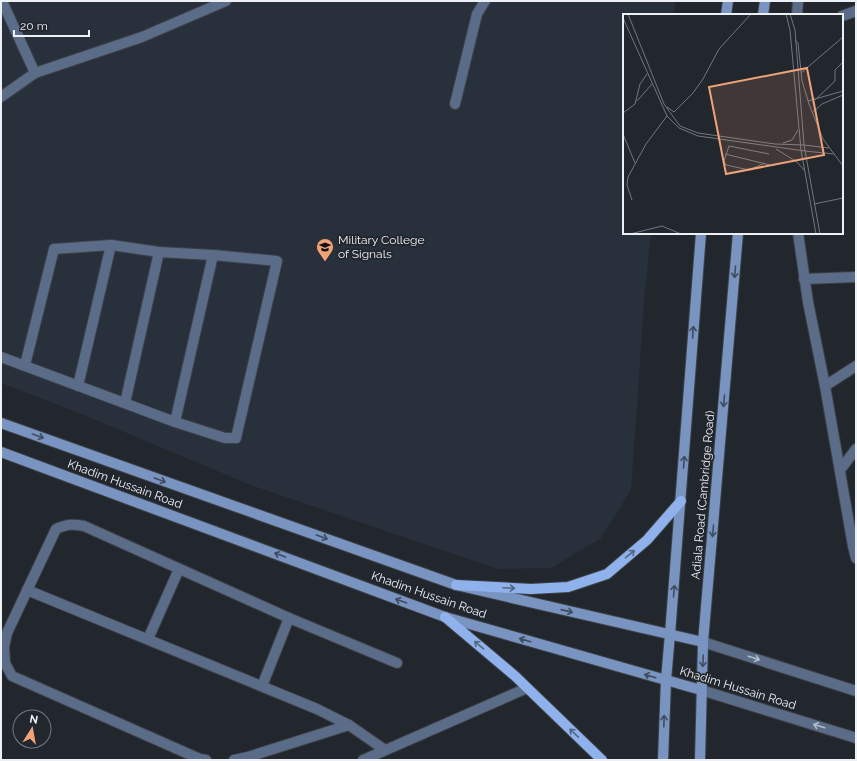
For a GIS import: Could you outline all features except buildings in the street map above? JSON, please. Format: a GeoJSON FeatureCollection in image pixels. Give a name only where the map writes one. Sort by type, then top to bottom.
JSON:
{"type":"FeatureCollection","features":[{"type":"Feature","properties":{"kind":"main road"},"geometry":{"type":"LineString","coordinates":[[726,14],[728,1]]}},
{"type":"Feature","properties":{"kind":"main road"},"geometry":{"type":"LineString","coordinates":[[763,14],[765,1]]}},
{"type":"Feature","properties":{"kind":"main road","name":"Adiala Road (Cambridge Road)"},"geometry":{"type":"LineString","coordinates":[[663,760],[666,680],[701,234]]}},
{"type":"Feature","properties":{"kind":"main road","name":"Adiala Road (Cambridge Road)"},"geometry":{"type":"LineString","coordinates":[[700,760],[701,690],[704,642],[738,234]]}},
{"type":"Feature","properties":{"kind":"main road","name":"Khadim Hussain Road"},"geometry":{"type":"LineString","coordinates":[[1,423],[456,585],[704,642]]}},
{"type":"Feature","properties":{"kind":"main road","name":"Khadim Hussain Road"},"geometry":{"type":"LineString","coordinates":[[1,452],[444,617],[701,690]]}},
{"type":"Feature","properties":{"kind":"main road"},"geometry":{"type":"LineString","coordinates":[[456,585],[531,589],[568,587],[607,574],[647,540],[680,501]]}},
{"type":"Feature","properties":{"kind":"main road"},"geometry":{"type":"LineString","coordinates":[[444,617],[509,671],[602,760]]}},
{"type":"Feature","properties":{"kind":"street"},"geometry":{"type":"LineString","coordinates":[[2,1],[35,73]]}},
{"type":"Feature","properties":{"kind":"street"},"geometry":{"type":"LineString","coordinates":[[1,97],[35,73],[142,37],[226,1]]}},
{"type":"Feature","properties":{"kind":"street"},"geometry":{"type":"LineString","coordinates":[[456,104],[477,14],[485,1]]}},
{"type":"Feature","properties":{"kind":"street"},"geometry":{"type":"LineString","coordinates":[[797,14],[798,1]]}},
{"type":"Feature","properties":{"kind":"street"},"geometry":{"type":"LineString","coordinates":[[843,16],[856,11]]}},
{"type":"Feature","properties":{"kind":"street"},"geometry":{"type":"LineString","coordinates":[[798,234],[804,279],[825,386],[851,538],[856,558]]}},
{"type":"Feature","properties":{"kind":"street"},"geometry":{"type":"LineString","coordinates":[[78,386],[111,245]]}},
{"type":"Feature","properties":{"kind":"street"},"geometry":{"type":"LineString","coordinates":[[1,356],[175,422],[225,438],[236,438],[277,261],[159,252],[111,245],[54,249],[25,365]]}},
{"type":"Feature","properties":{"kind":"street"},"geometry":{"type":"LineString","coordinates":[[125,403],[159,252]]}},
{"type":"Feature","properties":{"kind":"street"},"geometry":{"type":"LineString","coordinates":[[175,422],[214,255]]}},
{"type":"Feature","properties":{"kind":"street"},"geometry":{"type":"LineString","coordinates":[[804,279],[856,277]]}},
{"type":"Feature","properties":{"kind":"street"},"geometry":{"type":"LineString","coordinates":[[825,386],[856,366]]}},
{"type":"Feature","properties":{"kind":"street"},"geometry":{"type":"LineString","coordinates":[[840,470],[856,449]]}},
{"type":"Feature","properties":{"kind":"street"},"geometry":{"type":"LineString","coordinates":[[206,760],[200,759],[12,676],[6,663],[4,647],[7,633],[56,530],[71,524],[84,526],[289,618],[397,663]]}},
{"type":"Feature","properties":{"kind":"street"},"geometry":{"type":"LineString","coordinates":[[148,639],[179,569]]}},
{"type":"Feature","properties":{"kind":"street"},"geometry":{"type":"LineString","coordinates":[[27,590],[317,709],[349,725],[385,750]]}},
{"type":"Feature","properties":{"kind":"street"},"geometry":{"type":"LineString","coordinates":[[262,686],[289,618]]}},
{"type":"Feature","properties":{"kind":"street","name":"Khadim Hussain Road"},"geometry":{"type":"LineString","coordinates":[[704,642],[856,691]]}},
{"type":"Feature","properties":{"kind":"street"},"geometry":{"type":"LineString","coordinates":[[363,760],[527,688]]}},
{"type":"Feature","properties":{"kind":"street","name":"Khadim Hussain Road"},"geometry":{"type":"LineString","coordinates":[[701,690],[856,738]]}},
{"type":"Feature","properties":{"kind":"street"},"geometry":{"type":"LineString","coordinates":[[234,760],[248,757],[349,725]]}},
{"type":"Feature","properties":{"kind":"shaded area","name":"Military College of Signals"},"geometry":{"type":"Polygon","coordinates":[[[1,1],[675,1],[674,14],[623,14],[623,234],[651,234],[645,291],[631,490],[601,538],[551,568],[498,569],[253,486],[74,411],[1,383],[1,1]]]}},
{"type":"Feature","properties":{"kind":"place","name":"Military College of Signals"},"geometry":{"type":"Point","coordinates":[325,262]}}]}
